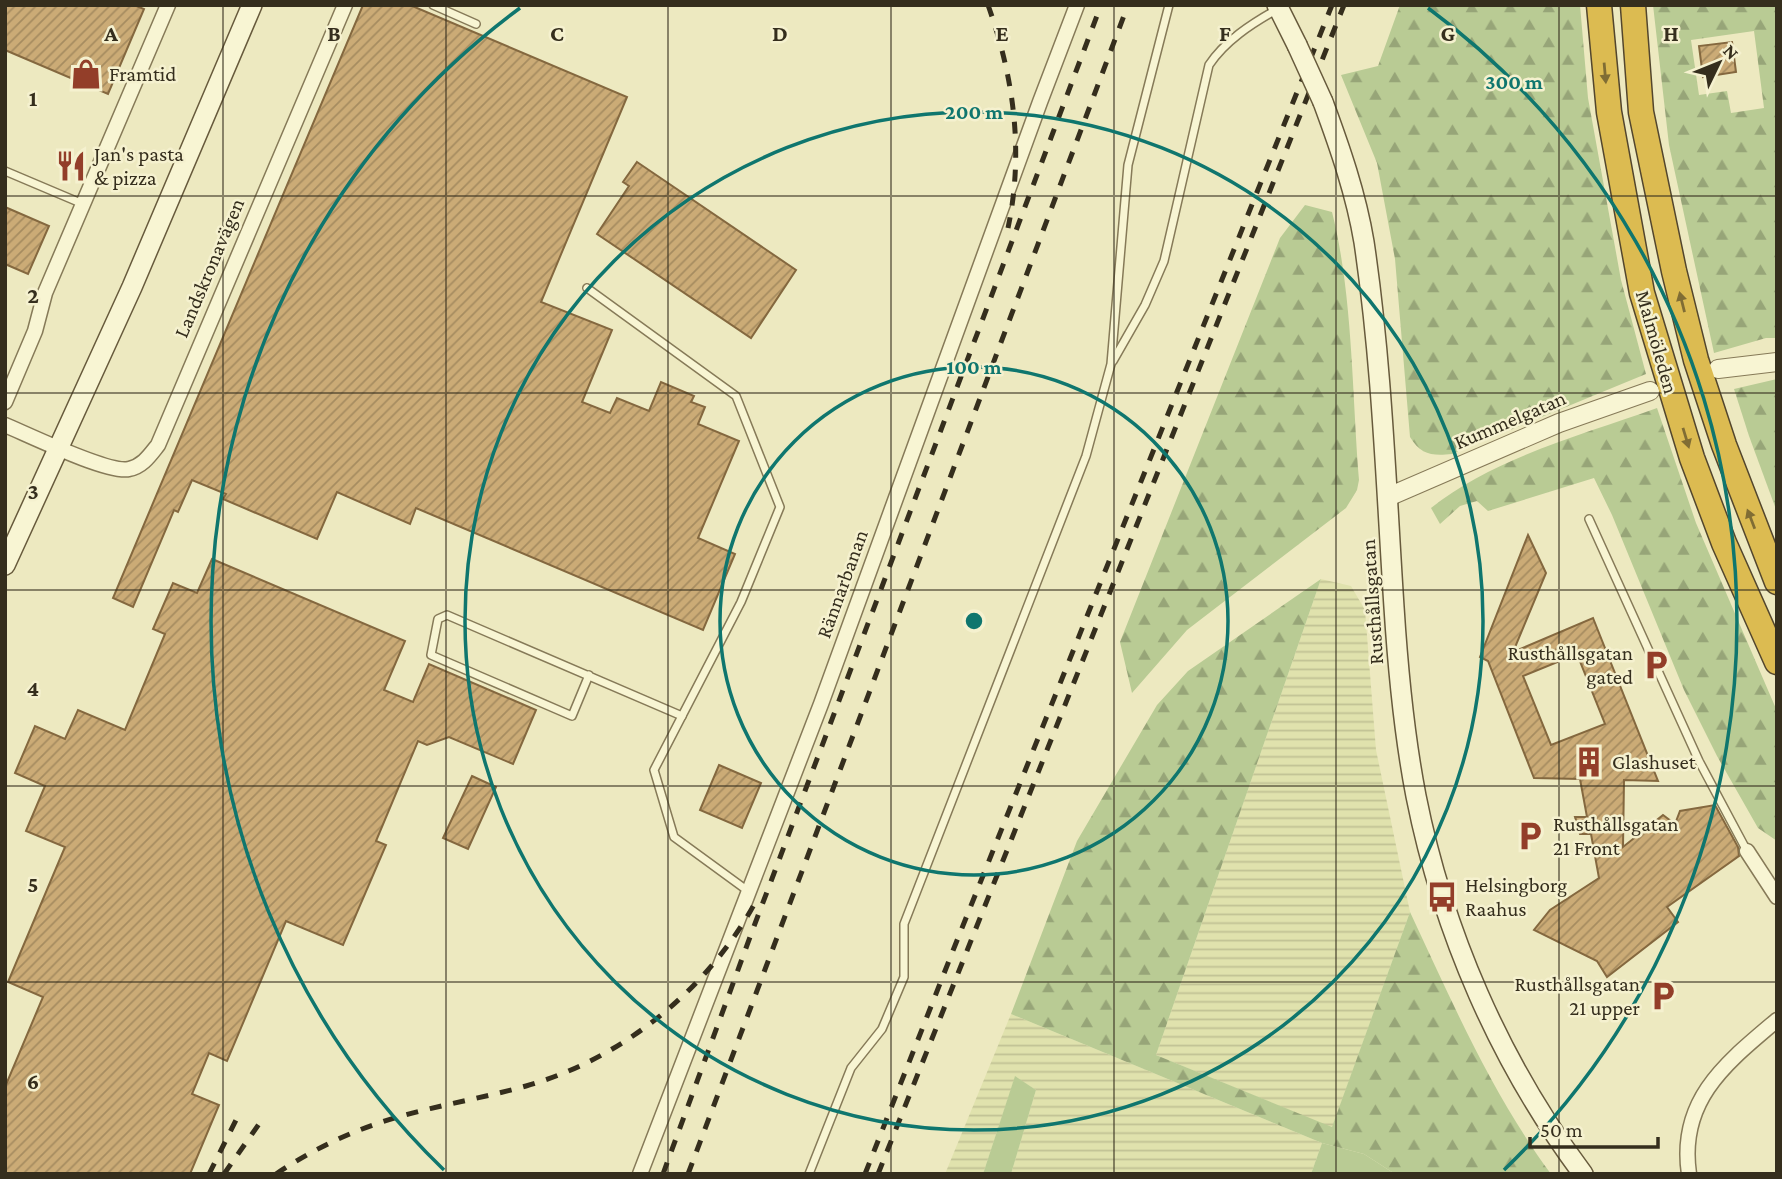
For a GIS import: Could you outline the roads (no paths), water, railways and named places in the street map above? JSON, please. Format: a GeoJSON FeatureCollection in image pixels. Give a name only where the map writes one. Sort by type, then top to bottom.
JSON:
{"type":"FeatureCollection","features":[{"type":"Feature","properties":{"kind":"highway","name":"Malmöleden"},"geometry":{"type":"LineString","coordinates":[[1599,5],[1609,112],[1642,293],[1692,458],[1724,543],[1777,662]]}},
{"type":"Feature","properties":{"kind":"highway","name":"Malmöleden"},"geometry":{"type":"LineString","coordinates":[[1633,5],[1641,112],[1674,271],[1696,360],[1724,445],[1777,582]]}},
{"type":"Feature","properties":{"kind":"main road"},"geometry":{"type":"LineString","coordinates":[[5,565],[132,287],[252,5]]}},
{"type":"Feature","properties":{"kind":"main road","name":"Rusthållsgatan"},"geometry":{"type":"LineString","coordinates":[[1278,7],[1323,102],[1347,169],[1363,241],[1388,497],[1394,608],[1404,715],[1416,795],[1431,859],[1442,897],[1484,1009],[1513,1067],[1583,1174]]}},
{"type":"Feature","properties":{"kind":"street"},"geometry":{"type":"LineString","coordinates":[[5,402],[35,331],[45,293],[168,5]]}},
{"type":"Feature","properties":{"kind":"street","name":"Landskronavägen"},"geometry":{"type":"LineString","coordinates":[[5,425],[119,471],[142,464],[158,445],[345,5]]}},
{"type":"Feature","properties":{"kind":"street","name":"Rännarbanan"},"geometry":{"type":"LineString","coordinates":[[640,1174],[821,704],[1077,5]]}},
{"type":"Feature","properties":{"kind":"street"},"geometry":{"type":"LineString","coordinates":[[1718,369],[1777,362]]}},
{"type":"Feature","properties":{"kind":"street","name":"Kummelgatan"},"geometry":{"type":"LineString","coordinates":[[1388,497],[1559,422],[1650,391]]}},
{"type":"Feature","properties":{"kind":"street"},"geometry":{"type":"LineString","coordinates":[[1746,851],[1777,897]]}},
{"type":"Feature","properties":{"kind":"street"},"geometry":{"type":"LineString","coordinates":[[1689,1174],[1686,1146],[1688,1132],[1702,1097],[1730,1060],[1777,1020]]}},
{"type":"Feature","properties":{"kind":"lane"},"geometry":{"type":"LineString","coordinates":[[433,5],[476,24]]}},
{"type":"Feature","properties":{"kind":"lane"},"geometry":{"type":"LineString","coordinates":[[809,1174],[851,1068],[882,1029],[904,977],[904,924],[1086,456],[1111,364],[1128,165],[1169,5]]}},
{"type":"Feature","properties":{"kind":"lane"},"geometry":{"type":"LineString","coordinates":[[1111,364],[1145,305],[1164,261],[1209,65],[1218,52],[1244,30],[1278,7]]}},
{"type":"Feature","properties":{"kind":"lane"},"geometry":{"type":"LineString","coordinates":[[5,171],[83,204]]}},
{"type":"Feature","properties":{"kind":"lane"},"geometry":{"type":"LineString","coordinates":[[587,288],[736,396],[780,507],[741,602],[654,770],[674,837],[748,891]]}},
{"type":"Feature","properties":{"kind":"lane"},"geometry":{"type":"LineString","coordinates":[[1589,519],[1699,761],[1746,851]]}},
{"type":"Feature","properties":{"kind":"lane"},"geometry":{"type":"LineString","coordinates":[[589,676],[572,716],[431,655],[438,619],[447,615],[589,676],[682,716]]}},
{"type":"Feature","properties":{"kind":"railway"},"geometry":{"type":"LineString","coordinates":[[988,5],[1004,60],[1014,115],[1015,171],[1008,228]]}},
{"type":"Feature","properties":{"kind":"railway"},"geometry":{"type":"LineString","coordinates":[[663,1174],[1101,5]]}},
{"type":"Feature","properties":{"kind":"railway"},"geometry":{"type":"LineString","coordinates":[[688,1174],[1128,5]]}},
{"type":"Feature","properties":{"kind":"railway"},"geometry":{"type":"LineString","coordinates":[[865,1174],[1332,5]]}},
{"type":"Feature","properties":{"kind":"railway"},"geometry":{"type":"LineString","coordinates":[[878,1174],[1344,5]]}},
{"type":"Feature","properties":{"kind":"railway"},"geometry":{"type":"LineString","coordinates":[[276,1174],[312,1152],[363,1129],[394,1118],[526,1086],[562,1074],[596,1058],[629,1039],[688,991],[737,933],[756,901]]}},
{"type":"Feature","properties":{"kind":"railway"},"geometry":{"type":"LineString","coordinates":[[209,1174],[238,1116]]}},
{"type":"Feature","properties":{"kind":"railway"},"geometry":{"type":"LineString","coordinates":[[224,1174],[259,1124]]}},
{"type":"Feature","properties":{"kind":"place","name":"Framtid"},"geometry":{"type":"Point","coordinates":[86,74]}},
{"type":"Feature","properties":{"kind":"place","name":"Jan's pasta & pizza"},"geometry":{"type":"Point","coordinates":[71,166]}},
{"type":"Feature","properties":{"kind":"place","name":"Rusthållsgatan gated"},"geometry":{"type":"Point","coordinates":[1656,665]}},
{"type":"Feature","properties":{"kind":"place","name":"Glashuset"},"geometry":{"type":"Point","coordinates":[1589,762]}},
{"type":"Feature","properties":{"kind":"place","name":"Rusthållsgatan 21 Front"},"geometry":{"type":"Point","coordinates":[1530,836]}},
{"type":"Feature","properties":{"kind":"place","name":"Helsingborg Raahus"},"geometry":{"type":"Point","coordinates":[1442,897]}},
{"type":"Feature","properties":{"kind":"place","name":"Rusthållsgatan 21 upper"},"geometry":{"type":"Point","coordinates":[1663,996]}}]}
